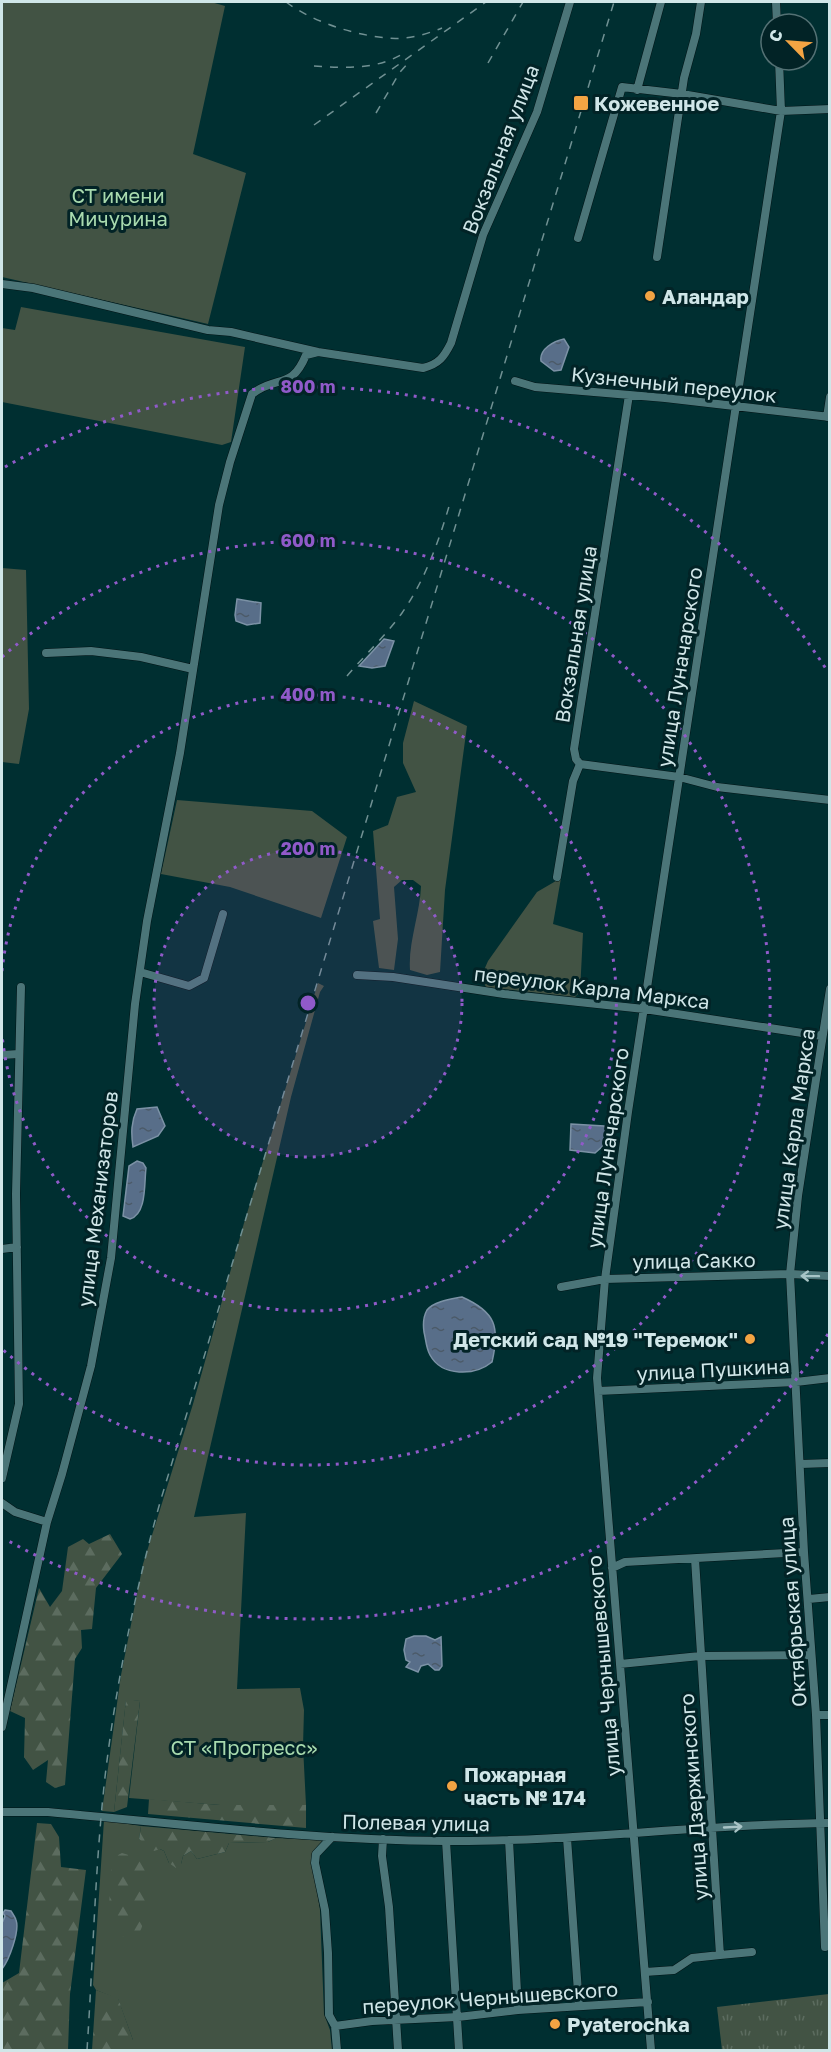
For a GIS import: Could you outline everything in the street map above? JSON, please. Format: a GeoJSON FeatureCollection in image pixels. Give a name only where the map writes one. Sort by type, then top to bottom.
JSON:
{"type":"FeatureCollection","features":[{"type":"Feature","properties":{"kind":"street","name":"Вокзальная улица"},"geometry":{"type":"LineString","coordinates":[[318,352],[423,368],[435,365],[444,357],[451,343],[483,235],[537,112],[570,2]]}},
{"type":"Feature","properties":{"kind":"street"},"geometry":{"type":"LineString","coordinates":[[641,90],[661,2]]}},
{"type":"Feature","properties":{"kind":"street"},"geometry":{"type":"LineString","coordinates":[[657,257],[682,94],[701,2]]}},
{"type":"Feature","properties":{"kind":"street","name":"улица Луначарского"},"geometry":{"type":"LineString","coordinates":[[605,1278],[781,111],[779,72]]}},
{"type":"Feature","properties":{"kind":"street"},"geometry":{"type":"LineString","coordinates":[[578,238],[618,94],[622,87],[682,94],[781,111],[830,109]]}},
{"type":"Feature","properties":{"kind":"street"},"geometry":{"type":"LineString","coordinates":[[2,284],[33,288],[208,330],[231,332],[318,352]]}},
{"type":"Feature","properties":{"kind":"street","name":"улица Механизаторов"},"geometry":{"type":"LineString","coordinates":[[2,1727],[47,1521],[91,1366],[111,1258],[147,921],[180,753],[219,505],[247,403],[252,393],[294,376],[300,370],[306,355],[318,352]]}},
{"type":"Feature","properties":{"kind":"street","name":"Кузнечный переулок"},"geometry":{"type":"LineString","coordinates":[[515,381],[535,387],[828,417]]}},
{"type":"Feature","properties":{"kind":"street","name":"Вокзальная улица"},"geometry":{"type":"LineString","coordinates":[[557,877],[573,781],[580,764],[576,759],[574,749],[629,395]]}},
{"type":"Feature","properties":{"kind":"street"},"geometry":{"type":"LineString","coordinates":[[828,417],[830,398]]}},
{"type":"Feature","properties":{"kind":"street"},"geometry":{"type":"LineString","coordinates":[[46,653],[101,652],[141,657],[193,669]]}},
{"type":"Feature","properties":{"kind":"street"},"geometry":{"type":"LineString","coordinates":[[580,764],[679,777],[717,787],[830,800]]}},
{"type":"Feature","properties":{"kind":"street"},"geometry":{"type":"LineString","coordinates":[[140,972],[189,986],[204,978],[223,914]]}},
{"type":"Feature","properties":{"kind":"street","name":"переулок Карла Маркса"},"geometry":{"type":"LineString","coordinates":[[357,975],[393,977],[515,995],[644,1009],[822,1036]]}},
{"type":"Feature","properties":{"kind":"street"},"geometry":{"type":"LineString","coordinates":[[2,1478],[19,1404],[16,1194],[21,987]]}},
{"type":"Feature","properties":{"kind":"street","name":"улица Карла Маркса"},"geometry":{"type":"LineString","coordinates":[[790,1274],[798,1196],[830,989]]}},
{"type":"Feature","properties":{"kind":"street"},"geometry":{"type":"LineString","coordinates":[[2,1055],[20,1054]]}},
{"type":"Feature","properties":{"kind":"street"},"geometry":{"type":"LineString","coordinates":[[2,1249],[17,1247]]}},
{"type":"Feature","properties":{"kind":"street","name":"улица Сакко"},"geometry":{"type":"LineString","coordinates":[[561,1287],[605,1278],[790,1274],[830,1276]]}},
{"type":"Feature","properties":{"kind":"street","name":"Октябрьская улица"},"geometry":{"type":"LineString","coordinates":[[790,1274],[804,1552],[809,1599],[810,1655],[816,1715],[825,1947]]}},
{"type":"Feature","properties":{"kind":"street","name":"улица Чернышевского"},"geometry":{"type":"LineString","coordinates":[[605,1278],[597,1378],[651,2050]]}},
{"type":"Feature","properties":{"kind":"street","name":"улица Пушкина"},"geometry":{"type":"LineString","coordinates":[[598,1391],[796,1382],[830,1378]]}},
{"type":"Feature","properties":{"kind":"street"},"geometry":{"type":"LineString","coordinates":[[801,1464],[830,1463]]}},
{"type":"Feature","properties":{"kind":"street"},"geometry":{"type":"LineString","coordinates":[[2,1503],[15,1512],[47,1521]]}},
{"type":"Feature","properties":{"kind":"street"},"geometry":{"type":"LineString","coordinates":[[612,1568],[625,1562],[804,1552]]}},
{"type":"Feature","properties":{"kind":"street","name":"улица Дзержинского"},"geometry":{"type":"LineString","coordinates":[[695,1558],[720,1955]]}},
{"type":"Feature","properties":{"kind":"street"},"geometry":{"type":"LineString","coordinates":[[809,1599],[830,1597]]}},
{"type":"Feature","properties":{"kind":"street"},"geometry":{"type":"LineString","coordinates":[[620,1664],[700,1656],[810,1655]]}},
{"type":"Feature","properties":{"kind":"street"},"geometry":{"type":"LineString","coordinates":[[816,1715],[830,1715]]}},
{"type":"Feature","properties":{"kind":"street","name":"Полевая улица"},"geometry":{"type":"LineString","coordinates":[[2,1812],[48,1812],[332,1837],[446,1841],[567,1838],[830,1823]]}},
{"type":"Feature","properties":{"kind":"street"},"geometry":{"type":"LineString","coordinates":[[332,1837],[316,1854],[315,1863],[325,1910],[329,2014],[335,2026],[337,2050]]}},
{"type":"Feature","properties":{"kind":"street"},"geometry":{"type":"LineString","coordinates":[[567,1838],[579,2006]]}},
{"type":"Feature","properties":{"kind":"street"},"geometry":{"type":"LineString","coordinates":[[383,1839],[382,1856],[389,1907],[398,2050]]}},
{"type":"Feature","properties":{"kind":"street"},"geometry":{"type":"LineString","coordinates":[[509,1840],[518,2010]]}},
{"type":"Feature","properties":{"kind":"street"},"geometry":{"type":"LineString","coordinates":[[446,1841],[459,2050]]}},
{"type":"Feature","properties":{"kind":"street"},"geometry":{"type":"LineString","coordinates":[[645,1972],[674,1970],[692,1958],[752,1952]]}},
{"type":"Feature","properties":{"kind":"street","name":"переулок Чернышевского"},"geometry":{"type":"LineString","coordinates":[[335,2026],[396,2019],[458,2017],[518,2010],[648,2002]]}},
{"type":"Feature","properties":{"kind":"green space","name":"СТ имени Мичурина"},"geometry":{"type":"Polygon","coordinates":[[[2,2],[211,2],[225,6],[193,154],[246,173],[208,324],[2,277],[2,2]]]}},
{"type":"Feature","properties":{"kind":"green space"},"geometry":{"type":"Polygon","coordinates":[[[21,307],[245,347],[231,442],[222,445],[2,402],[2,328],[15,330],[21,307]]]}},
{"type":"Feature","properties":{"kind":"green space"},"geometry":{"type":"Polygon","coordinates":[[[2,568],[26,570],[29,709],[19,764],[2,762],[2,568]]]}},
{"type":"Feature","properties":{"kind":"green space"},"geometry":{"type":"Polygon","coordinates":[[[414,701],[467,726],[445,890],[440,972],[427,975],[410,970],[421,886],[413,880],[402,880],[394,887],[398,939],[394,970],[379,968],[373,921],[380,919],[373,831],[388,825],[397,797],[416,792],[403,763],[403,743],[414,701]]]}},
{"type":"Feature","properties":{"kind":"green space"},"geometry":{"type":"Polygon","coordinates":[[[177,800],[312,811],[347,837],[321,918],[230,887],[161,874],[177,800]]]}},
{"type":"Feature","properties":{"kind":"green space"},"geometry":{"type":"Polygon","coordinates":[[[561,878],[553,924],[583,933],[580,992],[575,997],[486,987],[481,977],[488,961],[537,892],[561,878]]]}},
{"type":"Feature","properties":{"kind":"green space","name":"СТ «Прогресс»"},"geometry":{"type":"Polygon","coordinates":[[[318,983],[324,986],[320,992],[291,1097],[194,1517],[246,1513],[237,1689],[300,1688],[304,1710],[306,1805],[220,1805],[129,1798],[140,1701],[126,1700],[114,1812],[102,1811],[121,1675],[143,1564],[318,983]]]}},
{"type":"Feature","properties":{"kind":"green space"},"geometry":{"type":"Polygon","coordinates":[[[110,1534],[122,1554],[96,1588],[92,1629],[81,1630],[82,1648],[75,1659],[65,1785],[55,1788],[46,1782],[48,1760],[33,1770],[24,1757],[25,1718],[10,1711],[39,1588],[50,1607],[62,1591],[68,1547],[83,1539],[89,1544],[110,1534]]]}},
{"type":"Feature","properties":{"kind":"green space"},"geometry":{"type":"Polygon","coordinates":[[[126,1699],[140,1701],[127,1807],[114,1812],[126,1699]]]}},
{"type":"Feature","properties":{"kind":"green space"},"geometry":{"type":"Polygon","coordinates":[[[149,1799],[220,1805],[306,1805],[306,1828],[148,1814],[149,1799]]]}},
{"type":"Feature","properties":{"kind":"green space"},"geometry":{"type":"Polygon","coordinates":[[[104,1820],[141,1826],[139,1839],[164,1851],[169,1863],[181,1864],[183,1856],[191,1851],[197,1859],[225,1852],[229,1843],[268,1842],[276,1838],[323,1840],[316,1848],[312,1859],[320,1910],[324,2014],[330,2030],[332,2050],[133,2050],[133,2040],[118,1999],[96,1990],[93,1985],[104,1820]]]}},
{"type":"Feature","properties":{"kind":"green space"},"geometry":{"type":"Polygon","coordinates":[[[37,1823],[51,1824],[59,1837],[61,1867],[86,1870],[70,1994],[68,2050],[2,2050],[2,1983],[19,1973],[37,1823]]]}},
{"type":"Feature","properties":{"kind":"green space"},"geometry":{"type":"Polygon","coordinates":[[[141,1826],[276,1838],[268,1842],[229,1843],[225,1852],[197,1859],[191,1851],[183,1856],[181,1864],[176,1868],[169,1863],[164,1851],[160,1849],[154,1851],[139,1839],[141,1826]]]}},
{"type":"Feature","properties":{"kind":"green space"},"geometry":{"type":"Polygon","coordinates":[[[122,1853],[145,1860],[146,1911],[136,1939],[119,1936],[108,1922],[112,1858],[122,1853]]]}},
{"type":"Feature","properties":{"kind":"green space"},"geometry":{"type":"Polygon","coordinates":[[[96,1990],[118,1998],[133,2040],[133,2050],[92,2050],[96,1990]]]}},
{"type":"Feature","properties":{"kind":"green space"},"geometry":{"type":"Polygon","coordinates":[[[829,1994],[829,2050],[722,2050],[717,2007],[829,1994]]]}},
{"type":"Feature","properties":{"kind":"water"},"geometry":{"type":"Polygon","coordinates":[[[564,339],[569,347],[561,370],[554,371],[541,361],[542,353],[548,346],[564,339]]]}},
{"type":"Feature","properties":{"kind":"water"},"geometry":{"type":"Polygon","coordinates":[[[237,599],[261,603],[260,623],[247,625],[236,621],[237,599]]]}},
{"type":"Feature","properties":{"kind":"water"},"geometry":{"type":"Polygon","coordinates":[[[384,639],[394,641],[385,666],[372,668],[359,666],[384,639]]]}},
{"type":"Feature","properties":{"kind":"water"},"geometry":{"type":"Polygon","coordinates":[[[157,1107],[165,1126],[158,1136],[133,1147],[132,1128],[137,1109],[157,1107]]]}},
{"type":"Feature","properties":{"kind":"water"},"geometry":{"type":"Polygon","coordinates":[[[571,1124],[604,1126],[608,1134],[604,1145],[595,1153],[570,1150],[571,1124]]]}},
{"type":"Feature","properties":{"kind":"water"},"geometry":{"type":"Polygon","coordinates":[[[137,1161],[143,1163],[146,1168],[144,1197],[139,1211],[130,1219],[123,1216],[129,1166],[137,1161]]]}},
{"type":"Feature","properties":{"kind":"water"},"geometry":{"type":"Polygon","coordinates":[[[462,1297],[489,1315],[495,1330],[492,1362],[485,1367],[468,1372],[450,1371],[435,1362],[426,1344],[423,1324],[427,1310],[434,1304],[462,1297]]]}},
{"type":"Feature","properties":{"kind":"water"},"geometry":{"type":"Polygon","coordinates":[[[426,1636],[435,1640],[441,1637],[442,1666],[439,1670],[435,1670],[428,1664],[421,1666],[418,1672],[406,1667],[410,1662],[406,1660],[404,1650],[406,1639],[426,1636]]]}},
{"type":"Feature","properties":{"kind":"water"},"geometry":{"type":"Polygon","coordinates":[[[5,1910],[11,1911],[17,1925],[13,1945],[2,1969],[2,1920],[5,1910]]]}},
{"type":"Feature","properties":{"kind":"railway"},"geometry":{"type":"LineString","coordinates":[[286,2],[321,21],[348,31],[374,36],[408,38],[442,28]]}},
{"type":"Feature","properties":{"kind":"railway"},"geometry":{"type":"LineString","coordinates":[[314,125],[486,2]]}},
{"type":"Feature","properties":{"kind":"railway"},"geometry":{"type":"LineString","coordinates":[[488,63],[523,2]]}},
{"type":"Feature","properties":{"kind":"railway"},"geometry":{"type":"LineString","coordinates":[[87,2050],[96,1879],[109,1742],[135,1603],[161,1499],[614,2]]}},
{"type":"Feature","properties":{"kind":"railway"},"geometry":{"type":"LineString","coordinates":[[314,66],[360,67],[394,59],[404,53]]}},
{"type":"Feature","properties":{"kind":"railway"},"geometry":{"type":"LineString","coordinates":[[376,113],[400,72],[409,62]]}},
{"type":"Feature","properties":{"kind":"railway"},"geometry":{"type":"LineString","coordinates":[[347,676],[402,613],[418,587],[441,532],[450,503]]}},
{"type":"Feature","properties":{"kind":"place","name":"Кожевенное"},"geometry":{"type":"Point","coordinates":[581,103]}},
{"type":"Feature","properties":{"kind":"place","name":"Аландар"},"geometry":{"type":"Point","coordinates":[650,296]}},
{"type":"Feature","properties":{"kind":"place","name":"Детский сад №19 \"Теремок\""},"geometry":{"type":"Point","coordinates":[750,1339]}},
{"type":"Feature","properties":{"kind":"place","name":"Пожарная часть № 174"},"geometry":{"type":"Point","coordinates":[452,1786]}},
{"type":"Feature","properties":{"kind":"place","name":"Pyaterochka"},"geometry":{"type":"Point","coordinates":[555,2024]}}]}
